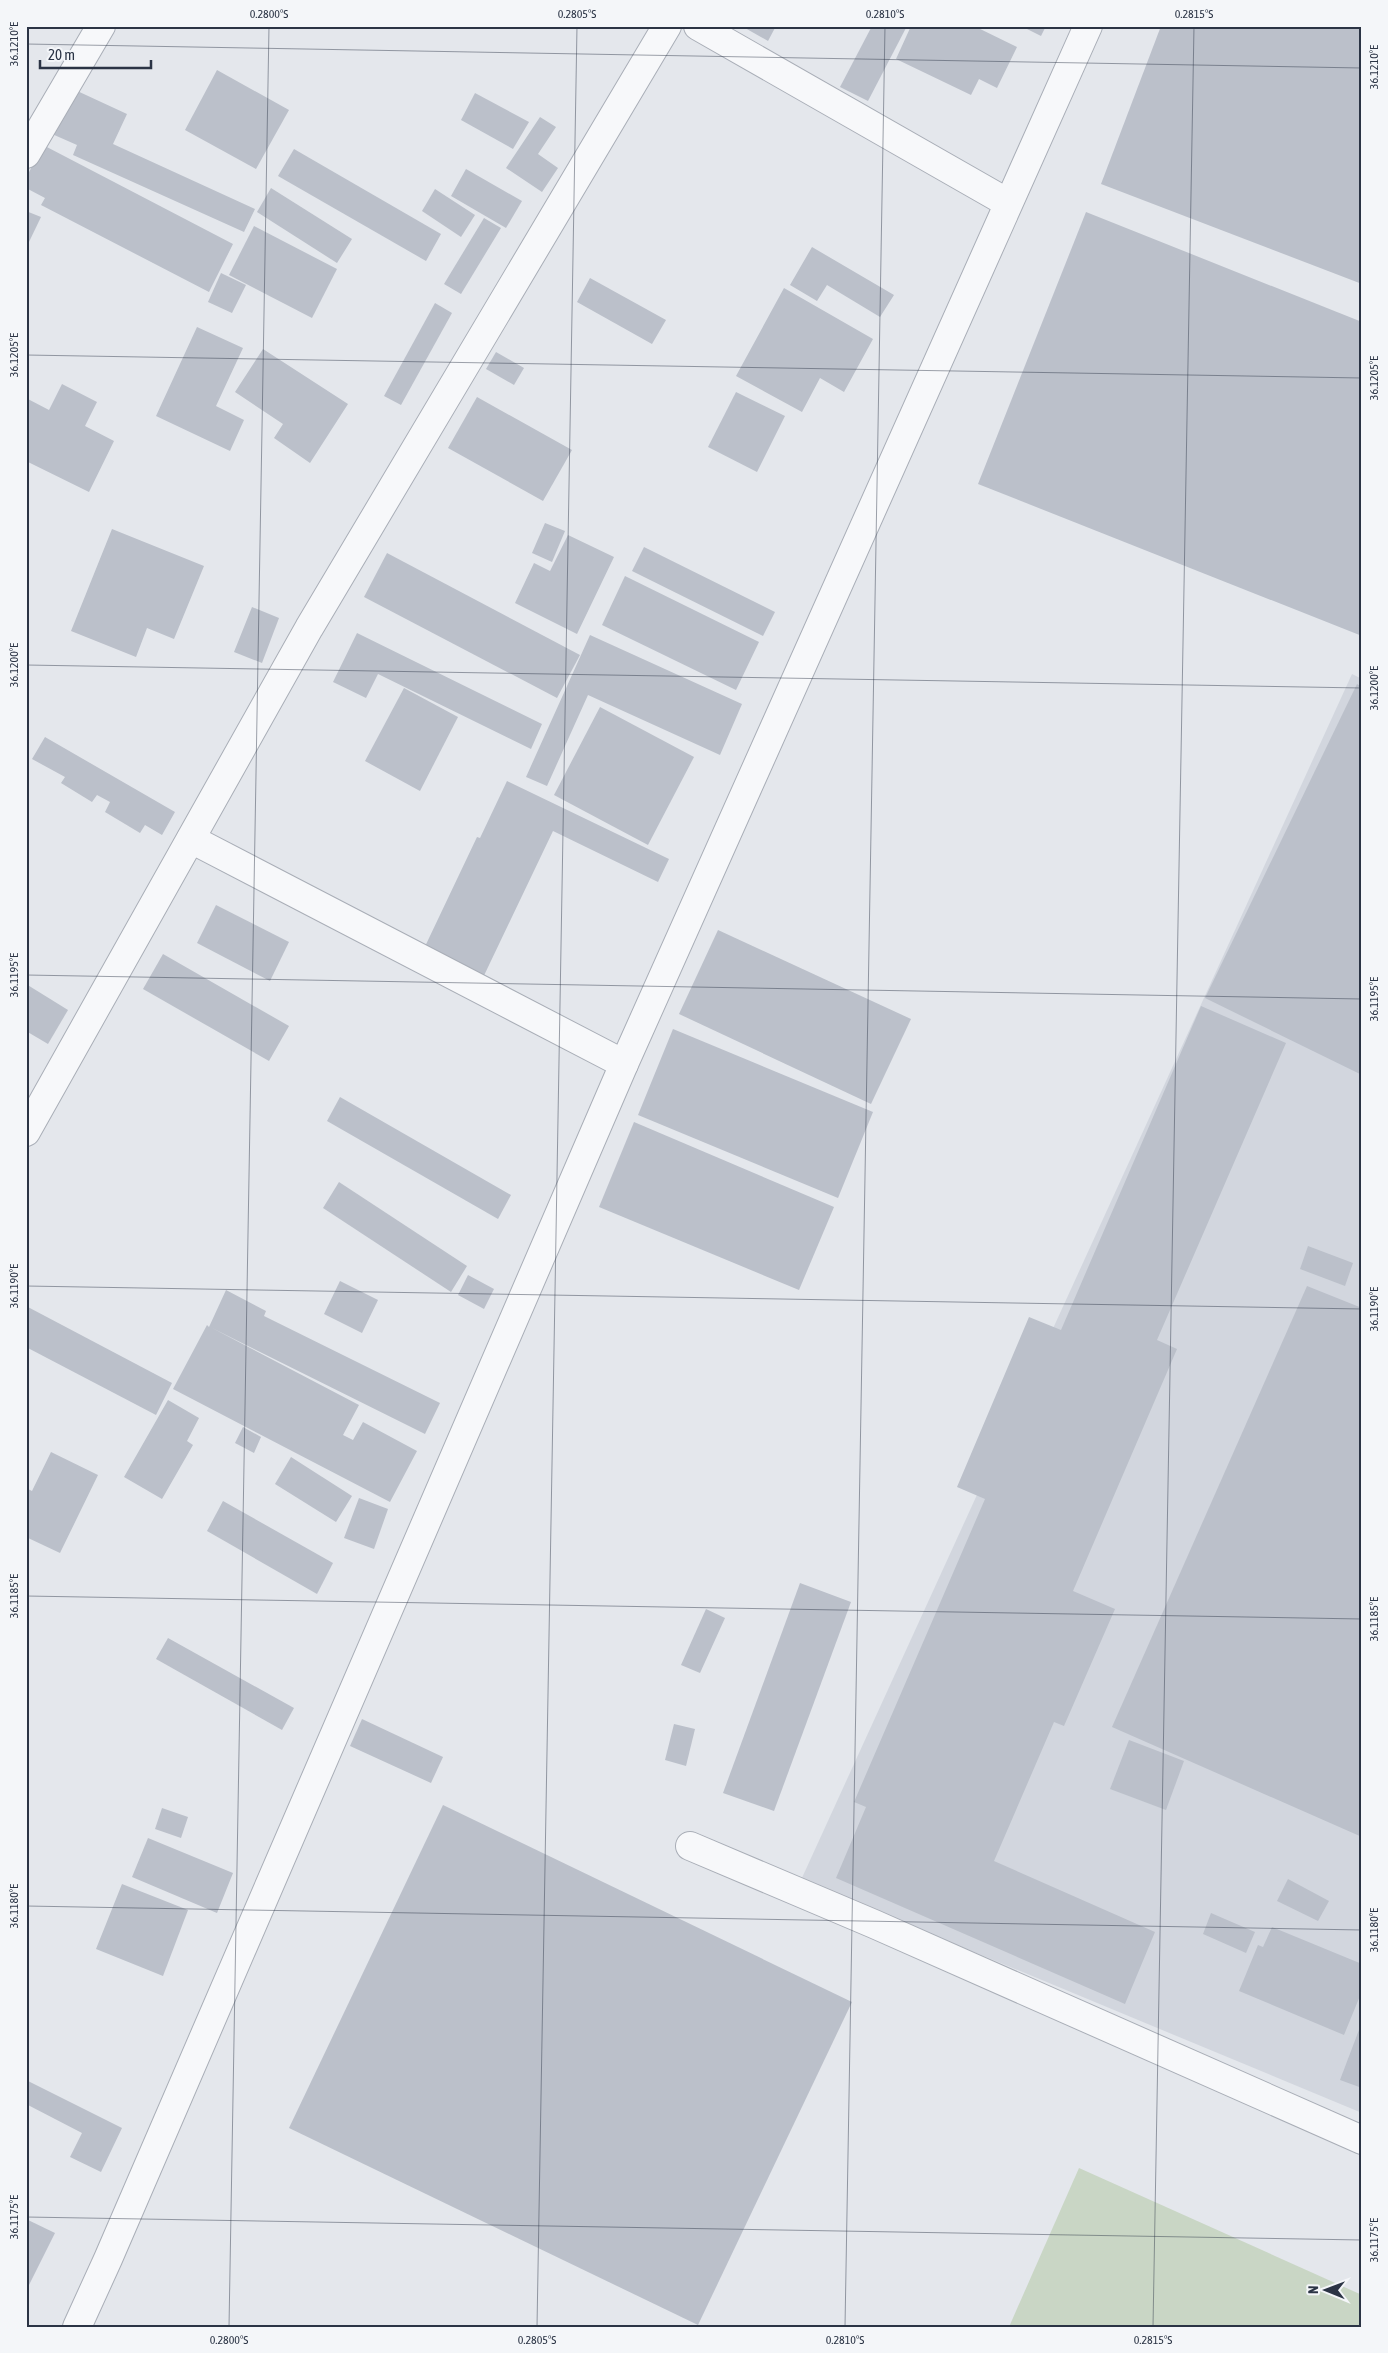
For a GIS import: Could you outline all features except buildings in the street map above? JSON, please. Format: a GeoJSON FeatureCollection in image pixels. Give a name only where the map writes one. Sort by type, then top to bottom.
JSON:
{"type":"FeatureCollection","features":[{"type":"Feature","properties":{"kind":"street"},"geometry":{"type":"LineString","coordinates":[[26,154],[101,26]]}},
{"type":"Feature","properties":{"kind":"street"},"geometry":{"type":"LineString","coordinates":[[26,1132],[309,628],[667,26]]}},
{"type":"Feature","properties":{"kind":"street"},"geometry":{"type":"LineString","coordinates":[[698,26],[1008,203]]}},
{"type":"Feature","properties":{"kind":"street"},"geometry":{"type":"LineString","coordinates":[[77,2327],[624,1064],[1088,26]]}},
{"type":"Feature","properties":{"kind":"street"},"geometry":{"type":"LineString","coordinates":[[191,839],[624,1064]]}},
{"type":"Feature","properties":{"kind":"street"},"geometry":{"type":"LineString","coordinates":[[690,1846],[874,1924],[1362,2140]]}},
{"type":"Feature","properties":{"kind":"shaded area"},"geometry":{"type":"Polygon","coordinates":[[[1352,674],[1362,679],[1362,2113],[801,1880],[1352,674]]]}},
{"type":"Feature","properties":{"kind":"green space"},"geometry":{"type":"Polygon","coordinates":[[[1079,2168],[1362,2295],[1362,2327],[1009,2327],[1079,2168]]]}}]}
